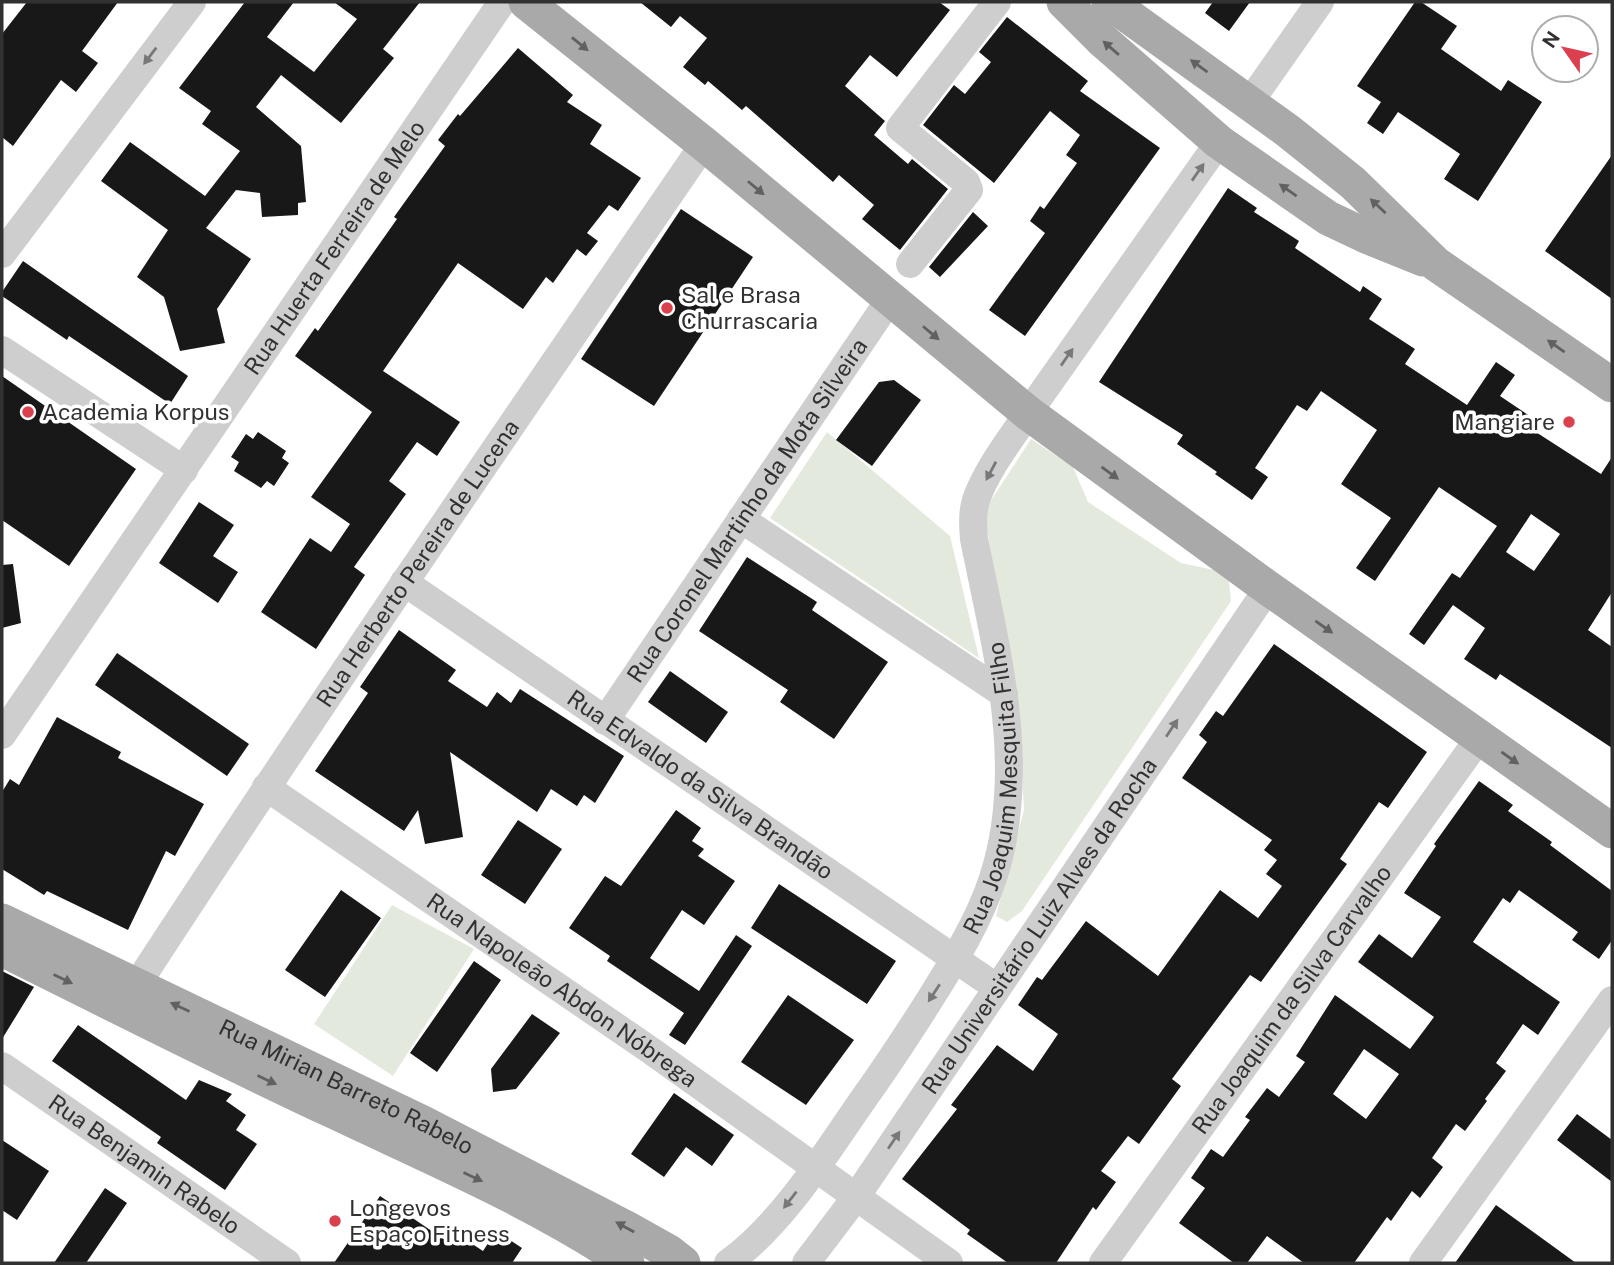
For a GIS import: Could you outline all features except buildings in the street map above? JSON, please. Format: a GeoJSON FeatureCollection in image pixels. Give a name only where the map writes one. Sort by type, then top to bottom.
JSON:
{"type":"FeatureCollection","features":[{"type":"Feature","properties":{"kind":"main road"},"geometry":{"type":"LineString","coordinates":[[526,2],[704,144],[1028,413],[1268,588],[1612,831]]}},
{"type":"Feature","properties":{"kind":"main road"},"geometry":{"type":"LineString","coordinates":[[1065,2],[1101,39],[1219,142],[1328,218],[1436,264]]}},
{"type":"Feature","properties":{"kind":"main road"},"geometry":{"type":"LineString","coordinates":[[1109,2],[1249,103],[1353,183],[1436,264],[1612,385]]}},
{"type":"Feature","properties":{"kind":"main road","name":"Rua Mirian Barreto Rabelo"},"geometry":{"type":"LineString","coordinates":[[2,920],[423,1122],[628,1228],[683,1263]]}},
{"type":"Feature","properties":{"kind":"main road","name":"Rua Mirian Barreto Rabelo"},"geometry":{"type":"LineString","coordinates":[[2,949],[251,1073],[505,1193],[585,1236],[626,1263]]}},
{"type":"Feature","properties":{"kind":"street"},"geometry":{"type":"LineString","coordinates":[[2,254],[192,2]]}},
{"type":"Feature","properties":{"kind":"street","name":"Rua Huerta Ferreira de Melo"},"geometry":{"type":"LineString","coordinates":[[2,736],[502,2]]}},
{"type":"Feature","properties":{"kind":"street"},"geometry":{"type":"LineString","coordinates":[[910,264],[969,190],[967,182],[900,128],[997,2]]}},
{"type":"Feature","properties":{"kind":"street"},"geometry":{"type":"LineString","coordinates":[[1249,103],[1320,2]]}},
{"type":"Feature","properties":{"kind":"street","name":"Rua Joaquim Mesquita Filho"},"geometry":{"type":"LineString","coordinates":[[728,1263],[774,1219],[816,1167],[888,1065],[955,960],[979,914],[1002,845],[1007,814],[1009,743],[1003,694],[974,539],[976,501],[987,478],[1028,413],[1219,142]]}},
{"type":"Feature","properties":{"kind":"street","name":"Rua Herberto Pereira de Lucena"},"geometry":{"type":"LineString","coordinates":[[136,986],[404,582],[704,144]]}},
{"type":"Feature","properties":{"kind":"street","name":"Rua Coronel Martinho da Mota Silveira"},"geometry":{"type":"LineString","coordinates":[[605,721],[890,299]]}},
{"type":"Feature","properties":{"kind":"street"},"geometry":{"type":"LineString","coordinates":[[2,350],[184,470]]}},
{"type":"Feature","properties":{"kind":"street"},"geometry":{"type":"LineString","coordinates":[[741,519],[1003,694]]}},
{"type":"Feature","properties":{"kind":"street","name":"Rua Edvaldo da Silva Brandão"},"geometry":{"type":"LineString","coordinates":[[404,582],[996,987]]}},
{"type":"Feature","properties":{"kind":"street","name":"Rua Universitário Luiz Alves da Rocha"},"geometry":{"type":"LineString","coordinates":[[806,1263],[856,1197],[1268,588]]}},
{"type":"Feature","properties":{"kind":"street","name":"Rua Joaquim da Silva Carvalho"},"geometry":{"type":"LineString","coordinates":[[1103,1263],[1480,737]]}},
{"type":"Feature","properties":{"kind":"street","name":"Rua Napoleão Abdon Nóbrega"},"geometry":{"type":"LineString","coordinates":[[266,787],[650,1050],[949,1263]]}},
{"type":"Feature","properties":{"kind":"street"},"geometry":{"type":"LineString","coordinates":[[1423,1263],[1612,1000]]}},
{"type":"Feature","properties":{"kind":"street","name":"Rua Benjamin Rabelo"},"geometry":{"type":"LineString","coordinates":[[2,1066],[287,1263]]}},
{"type":"Feature","properties":{"kind":"shaded area"},"geometry":{"type":"Polygon","coordinates":[[[827,432],[950,536],[979,658],[770,518],[827,432]]]}},
{"type":"Feature","properties":{"kind":"shaded area"},"geometry":{"type":"Polygon","coordinates":[[[1031,439],[1073,467],[1088,502],[1181,563],[1228,573],[1231,601],[1022,911],[1007,922],[996,916],[1024,810],[1020,727],[984,511],[1031,439]]]}},
{"type":"Feature","properties":{"kind":"shaded area"},"geometry":{"type":"Polygon","coordinates":[[[392,905],[474,949],[393,1076],[314,1024],[392,905]]]}},
{"type":"Feature","properties":{"kind":"place","name":"Sal e Brasa Churrascaria"},"geometry":{"type":"Point","coordinates":[667,308]}},
{"type":"Feature","properties":{"kind":"place","name":"Academia Korpus"},"geometry":{"type":"Point","coordinates":[28,412]}},
{"type":"Feature","properties":{"kind":"place","name":"Mangiare"},"geometry":{"type":"Point","coordinates":[1569,422]}},
{"type":"Feature","properties":{"kind":"place","name":"Longevos Espaço Fitness"},"geometry":{"type":"Point","coordinates":[335,1221]}}]}
